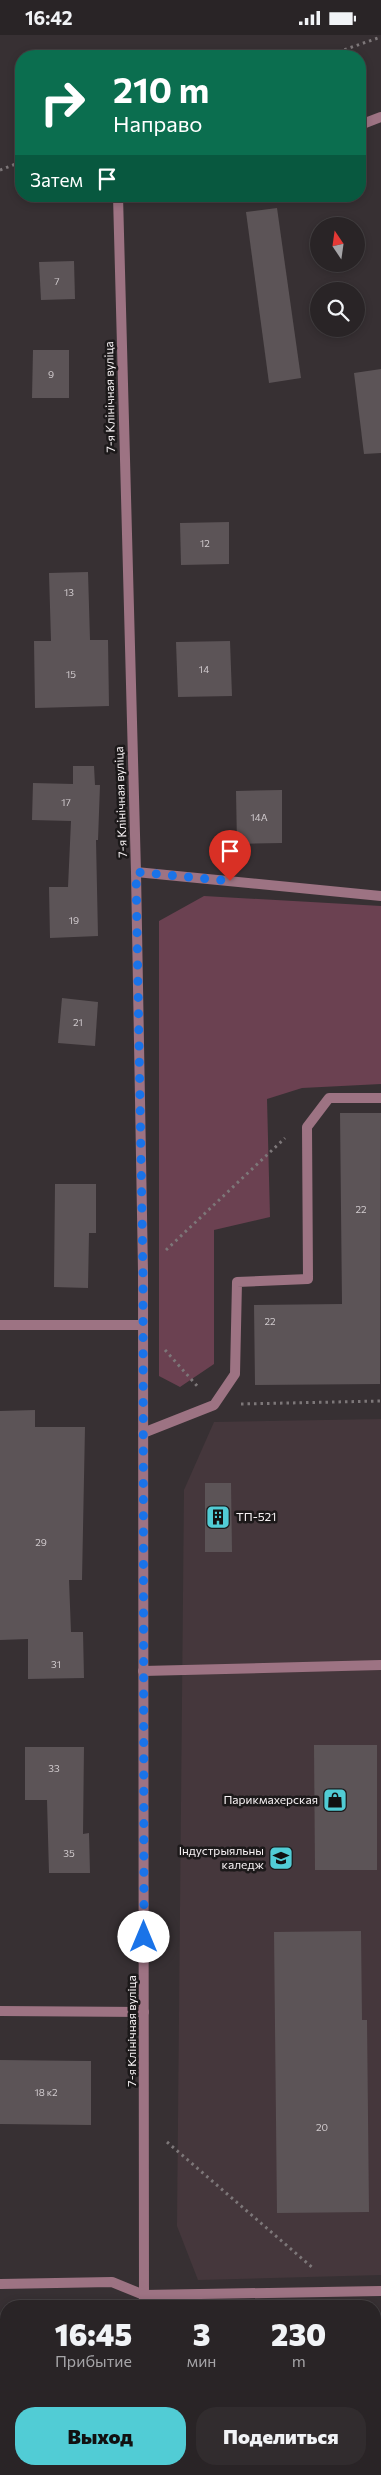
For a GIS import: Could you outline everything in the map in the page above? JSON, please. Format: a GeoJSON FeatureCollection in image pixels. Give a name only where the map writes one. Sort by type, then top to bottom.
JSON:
{"type":"FeatureCollection","features":[{"type":"Feature","properties":{"kind":"street"},"geometry":{"type":"LineString","coordinates":[[366,123],[381,117]]}},
{"type":"Feature","properties":{"kind":"street","name":"7-я Клінічная вуліца"},"geometry":{"type":"LineString","coordinates":[[118,202],[136,872],[143,1271],[144,2300]]}},
{"type":"Feature","properties":{"kind":"street"},"geometry":{"type":"LineString","coordinates":[[136,872],[381,896]]}},
{"type":"Feature","properties":{"kind":"street"},"geometry":{"type":"LineString","coordinates":[[143,1433],[214,1405],[235,1374],[237,1282],[308,1279],[307,1127],[329,1098],[381,1098]]}},
{"type":"Feature","properties":{"kind":"street"},"geometry":{"type":"LineString","coordinates":[[0,1325],[143,1325]]}},
{"type":"Feature","properties":{"kind":"street"},"geometry":{"type":"LineString","coordinates":[[143,1671],[381,1665]]}},
{"type":"Feature","properties":{"kind":"street"},"geometry":{"type":"LineString","coordinates":[[0,2011],[144,2013]]}},
{"type":"Feature","properties":{"kind":"street"},"geometry":{"type":"LineString","coordinates":[[0,2284],[112,2282],[142,2300]]}},
{"type":"Feature","properties":{"kind":"street"},"geometry":{"type":"LineString","coordinates":[[166,2300],[381,2291]]}},
{"type":"Feature","properties":{"kind":"path"},"geometry":{"type":"LineString","coordinates":[[343,50],[381,37]]}},
{"type":"Feature","properties":{"kind":"path"},"geometry":{"type":"LineString","coordinates":[[0,170],[15,164]]}},
{"type":"Feature","properties":{"kind":"path"},"geometry":{"type":"LineString","coordinates":[[143,1271],[286,1138]]}},
{"type":"Feature","properties":{"kind":"path"},"geometry":{"type":"LineString","coordinates":[[144,2122],[341,2292]]}},
{"type":"Feature","properties":{"kind":"shaded area"},"geometry":{"type":"Polygon","coordinates":[[[204,896],[381,906],[381,1084],[302,1088],[267,1099],[270,1217],[214,1230],[214,1364],[180,1387],[159,1376],[159,921],[204,896]]]}},
{"type":"Feature","properties":{"kind":"shaded area","name":"Індустрыяльны каледж"},"geometry":{"type":"Polygon","coordinates":[[[381,1419],[381,2275],[198,2280],[177,2226],[184,1490],[214,1422],[381,1419]]]}},
{"type":"Feature","properties":{"kind":"building"},"geometry":{"type":"Polygon","coordinates":[[[277,208],[301,378],[269,383],[246,212],[277,208]]]}},
{"type":"Feature","properties":{"kind":"building"},"geometry":{"type":"Polygon","coordinates":[[[74,261],[75,299],[41,300],[39,262],[74,261]]]}},
{"type":"Feature","properties":{"kind":"building"},"geometry":{"type":"Polygon","coordinates":[[[33,350],[69,350],[69,398],[32,398],[33,350]]]}},
{"type":"Feature","properties":{"kind":"building"},"geometry":{"type":"Polygon","coordinates":[[[381,369],[381,453],[364,454],[354,373],[381,369]]]}},
{"type":"Feature","properties":{"kind":"building"},"geometry":{"type":"Polygon","coordinates":[[[229,522],[229,564],[181,565],[180,523],[229,522]]]}},
{"type":"Feature","properties":{"kind":"building"},"geometry":{"type":"Polygon","coordinates":[[[88,572],[90,640],[108,640],[109,706],[35,708],[34,641],[51,641],[49,573],[88,572]]]}},
{"type":"Feature","properties":{"kind":"building"},"geometry":{"type":"Polygon","coordinates":[[[230,641],[232,696],[178,697],[176,642],[230,641]]]}},
{"type":"Feature","properties":{"kind":"building"},"geometry":{"type":"Polygon","coordinates":[[[73,766],[94,766],[95,785],[100,785],[98,840],[96,840],[98,936],[50,938],[49,887],[68,887],[71,821],[32,820],[33,783],[73,784],[73,766]]]}},
{"type":"Feature","properties":{"kind":"building"},"geometry":{"type":"Polygon","coordinates":[[[282,790],[282,843],[237,844],[236,791],[282,790]]]}},
{"type":"Feature","properties":{"kind":"building"},"geometry":{"type":"Polygon","coordinates":[[[62,998],[98,1002],[95,1046],[58,1043],[62,998]]]}},
{"type":"Feature","properties":{"kind":"building"},"geometry":{"type":"Polygon","coordinates":[[[340,1113],[381,1113],[380,1384],[255,1385],[254,1305],[342,1304],[340,1113]]]}},
{"type":"Feature","properties":{"kind":"building"},"geometry":{"type":"Polygon","coordinates":[[[55,1184],[96,1184],[96,1233],[89,1233],[88,1288],[54,1287],[55,1184]]]}},
{"type":"Feature","properties":{"kind":"building"},"geometry":{"type":"Polygon","coordinates":[[[35,1410],[35,1427],[85,1427],[82,1580],[69,1580],[71,1632],[83,1632],[84,1678],[28,1679],[28,1639],[0,1640],[0,1411],[35,1410]]]}},
{"type":"Feature","properties":{"kind":"building","name":"ТП-521"},"geometry":{"type":"Polygon","coordinates":[[[205,1483],[231,1483],[232,1552],[205,1552],[205,1483]]]}},
{"type":"Feature","properties":{"kind":"building"},"geometry":{"type":"Polygon","coordinates":[[[314,1745],[377,1745],[377,1870],[315,1870],[314,1745]]]}},
{"type":"Feature","properties":{"kind":"building"},"geometry":{"type":"Polygon","coordinates":[[[25,1747],[84,1747],[83,1834],[89,1833],[90,1873],[49,1873],[47,1800],[25,1800],[25,1747]]]}},
{"type":"Feature","properties":{"kind":"building"},"geometry":{"type":"Polygon","coordinates":[[[361,1931],[362,2020],[367,2020],[369,2212],[277,2213],[274,1932],[361,1931]]]}},
{"type":"Feature","properties":{"kind":"building"},"geometry":{"type":"Polygon","coordinates":[[[0,2060],[91,2061],[91,2125],[0,2124],[0,2060]]]}},
{"type":"Feature","properties":{"kind":"place","name":"ТП-521"},"geometry":{"type":"Point","coordinates":[218,1517]}},
{"type":"Feature","properties":{"kind":"place","name":"Парикмахерская"},"geometry":{"type":"Point","coordinates":[335,1800]}},
{"type":"Feature","properties":{"kind":"place","name":"Індустрыяльны каледж"},"geometry":{"type":"Point","coordinates":[281,1858]}},
{"type":"Feature","properties":{"kind":"route"},"geometry":{"type":"LineString","coordinates":[[144,1937],[143,1271],[136,872],[230,881]]}}]}
